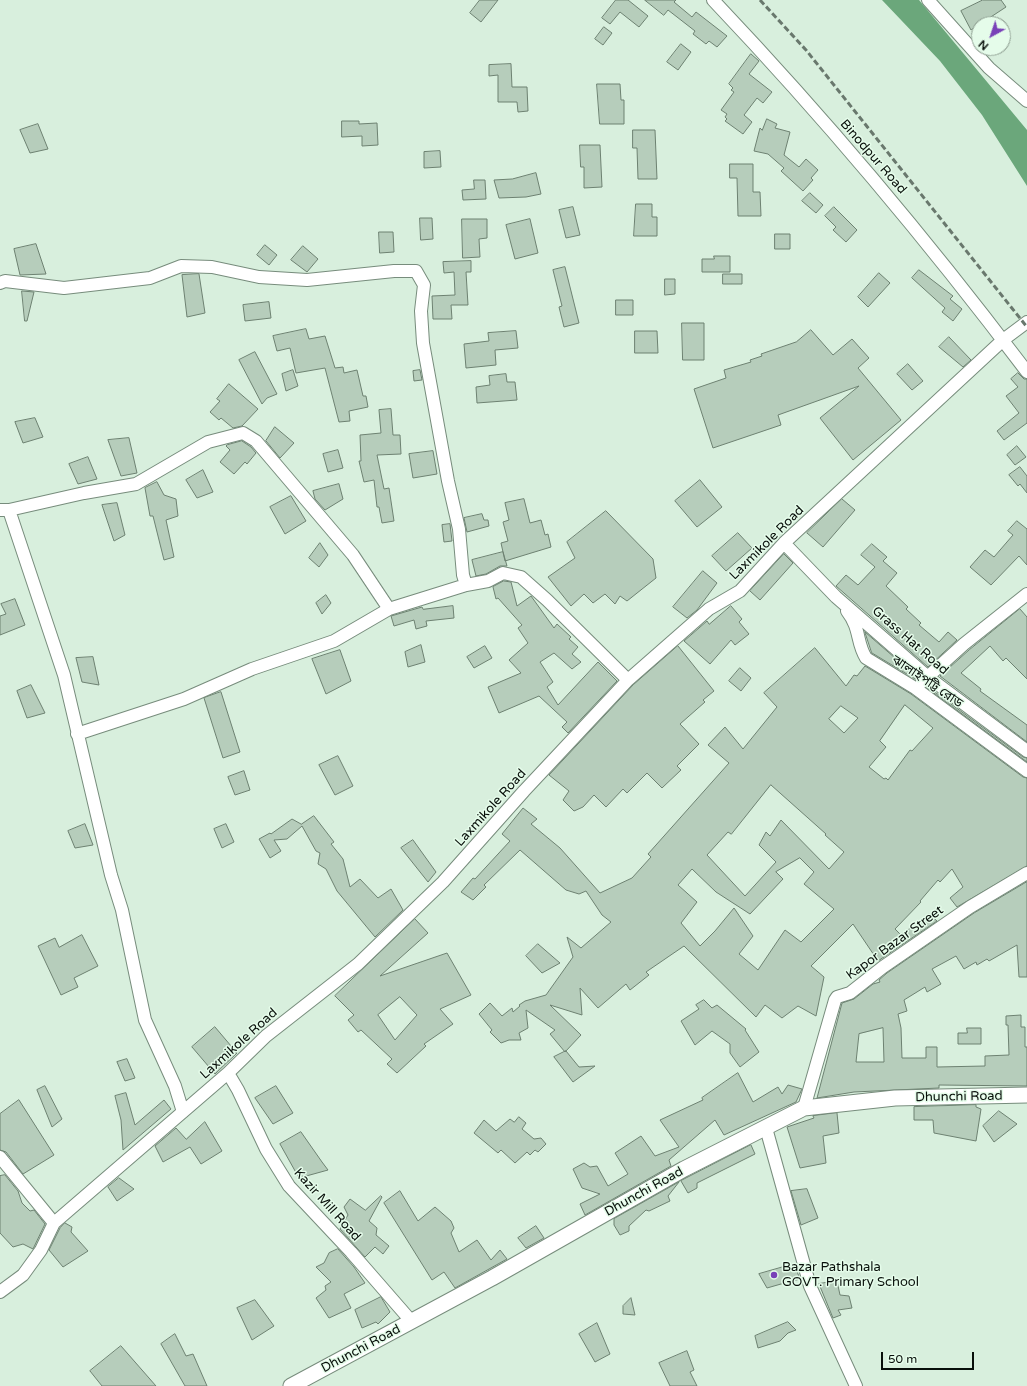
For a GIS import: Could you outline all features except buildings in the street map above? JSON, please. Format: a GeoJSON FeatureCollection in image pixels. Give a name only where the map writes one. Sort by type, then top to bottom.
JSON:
{"type":"FeatureCollection","features":[{"type":"Feature","properties":{"kind":"street","name":"Binodpur Road"},"geometry":{"type":"LineString","coordinates":[[713,0],[846,146],[943,261],[1027,372]]}},
{"type":"Feature","properties":{"kind":"street"},"geometry":{"type":"LineString","coordinates":[[928,0],[989,68],[1027,101]]}},
{"type":"Feature","properties":{"kind":"street"},"geometry":{"type":"LineString","coordinates":[[0,282],[5,281],[64,288],[150,278],[181,266],[212,267],[259,277],[307,280],[394,270],[416,271],[424,285],[421,311],[424,342],[448,481],[459,529],[463,576],[466,585]]}},
{"type":"Feature","properties":{"kind":"street","name":"Laxmikole Road"},"geometry":{"type":"LineString","coordinates":[[0,1292],[23,1275],[42,1250],[54,1223],[228,1073],[266,1036],[358,964],[443,882],[524,791],[628,680],[709,609],[740,591],[784,543],[1004,340],[1027,322]]}},
{"type":"Feature","properties":{"kind":"street"},"geometry":{"type":"LineString","coordinates":[[183,1112],[175,1086],[145,1020],[122,910],[111,875],[64,675],[5,510],[84,492],[136,484],[208,442],[243,433],[256,441],[353,555],[389,609]]}},
{"type":"Feature","properties":{"kind":"street","name":"Grass Hat Road"},"geometry":{"type":"LineString","coordinates":[[784,543],[836,597],[928,677],[1027,751]]}},
{"type":"Feature","properties":{"kind":"street"},"geometry":{"type":"LineString","coordinates":[[77,734],[184,699],[252,669],[334,641],[389,609],[466,585],[488,581],[503,573],[522,577],[628,680]]}},
{"type":"Feature","properties":{"kind":"street"},"geometry":{"type":"LineString","coordinates":[[916,688],[964,644],[1027,594]]}},
{"type":"Feature","properties":{"kind":"street","name":"ঝালাইপট্টি রোড"},"geometry":{"type":"LineString","coordinates":[[836,597],[855,621],[862,651],[866,658],[916,688],[1027,771]]}},
{"type":"Feature","properties":{"kind":"street","name":"Kapor Bazar Street"},"geometry":{"type":"LineString","coordinates":[[804,1108],[837,997],[850,993],[883,967],[970,907],[1027,873]]}},
{"type":"Feature","properties":{"kind":"street","name":"Kazir Mill Road"},"geometry":{"type":"LineString","coordinates":[[228,1073],[238,1090],[266,1149],[289,1186],[351,1252],[412,1322]]}},
{"type":"Feature","properties":{"kind":"street","name":"Dhunchi Road"},"geometry":{"type":"LineString","coordinates":[[291,1386],[412,1322],[684,1169],[804,1108],[895,1098],[1027,1095]]}},
{"type":"Feature","properties":{"kind":"street"},"geometry":{"type":"LineString","coordinates":[[766,1128],[810,1286],[856,1386]]}},
{"type":"Feature","properties":{"kind":"street"},"geometry":{"type":"LineString","coordinates":[[0,1157],[54,1223]]}},
{"type":"Feature","properties":{"kind":"shaded area"},"geometry":{"type":"Polygon","coordinates":[[[882,0],[919,0],[1027,130],[1027,186],[982,115],[940,61],[882,0]]]}},
{"type":"Feature","properties":{"kind":"railway"},"geometry":{"type":"LineString","coordinates":[[760,0],[806,50],[1027,327]]}},
{"type":"Feature","properties":{"kind":"place","name":"Bazar Pathshala GOVT. Primary School"},"geometry":{"type":"Point","coordinates":[774,1275]}}]}
